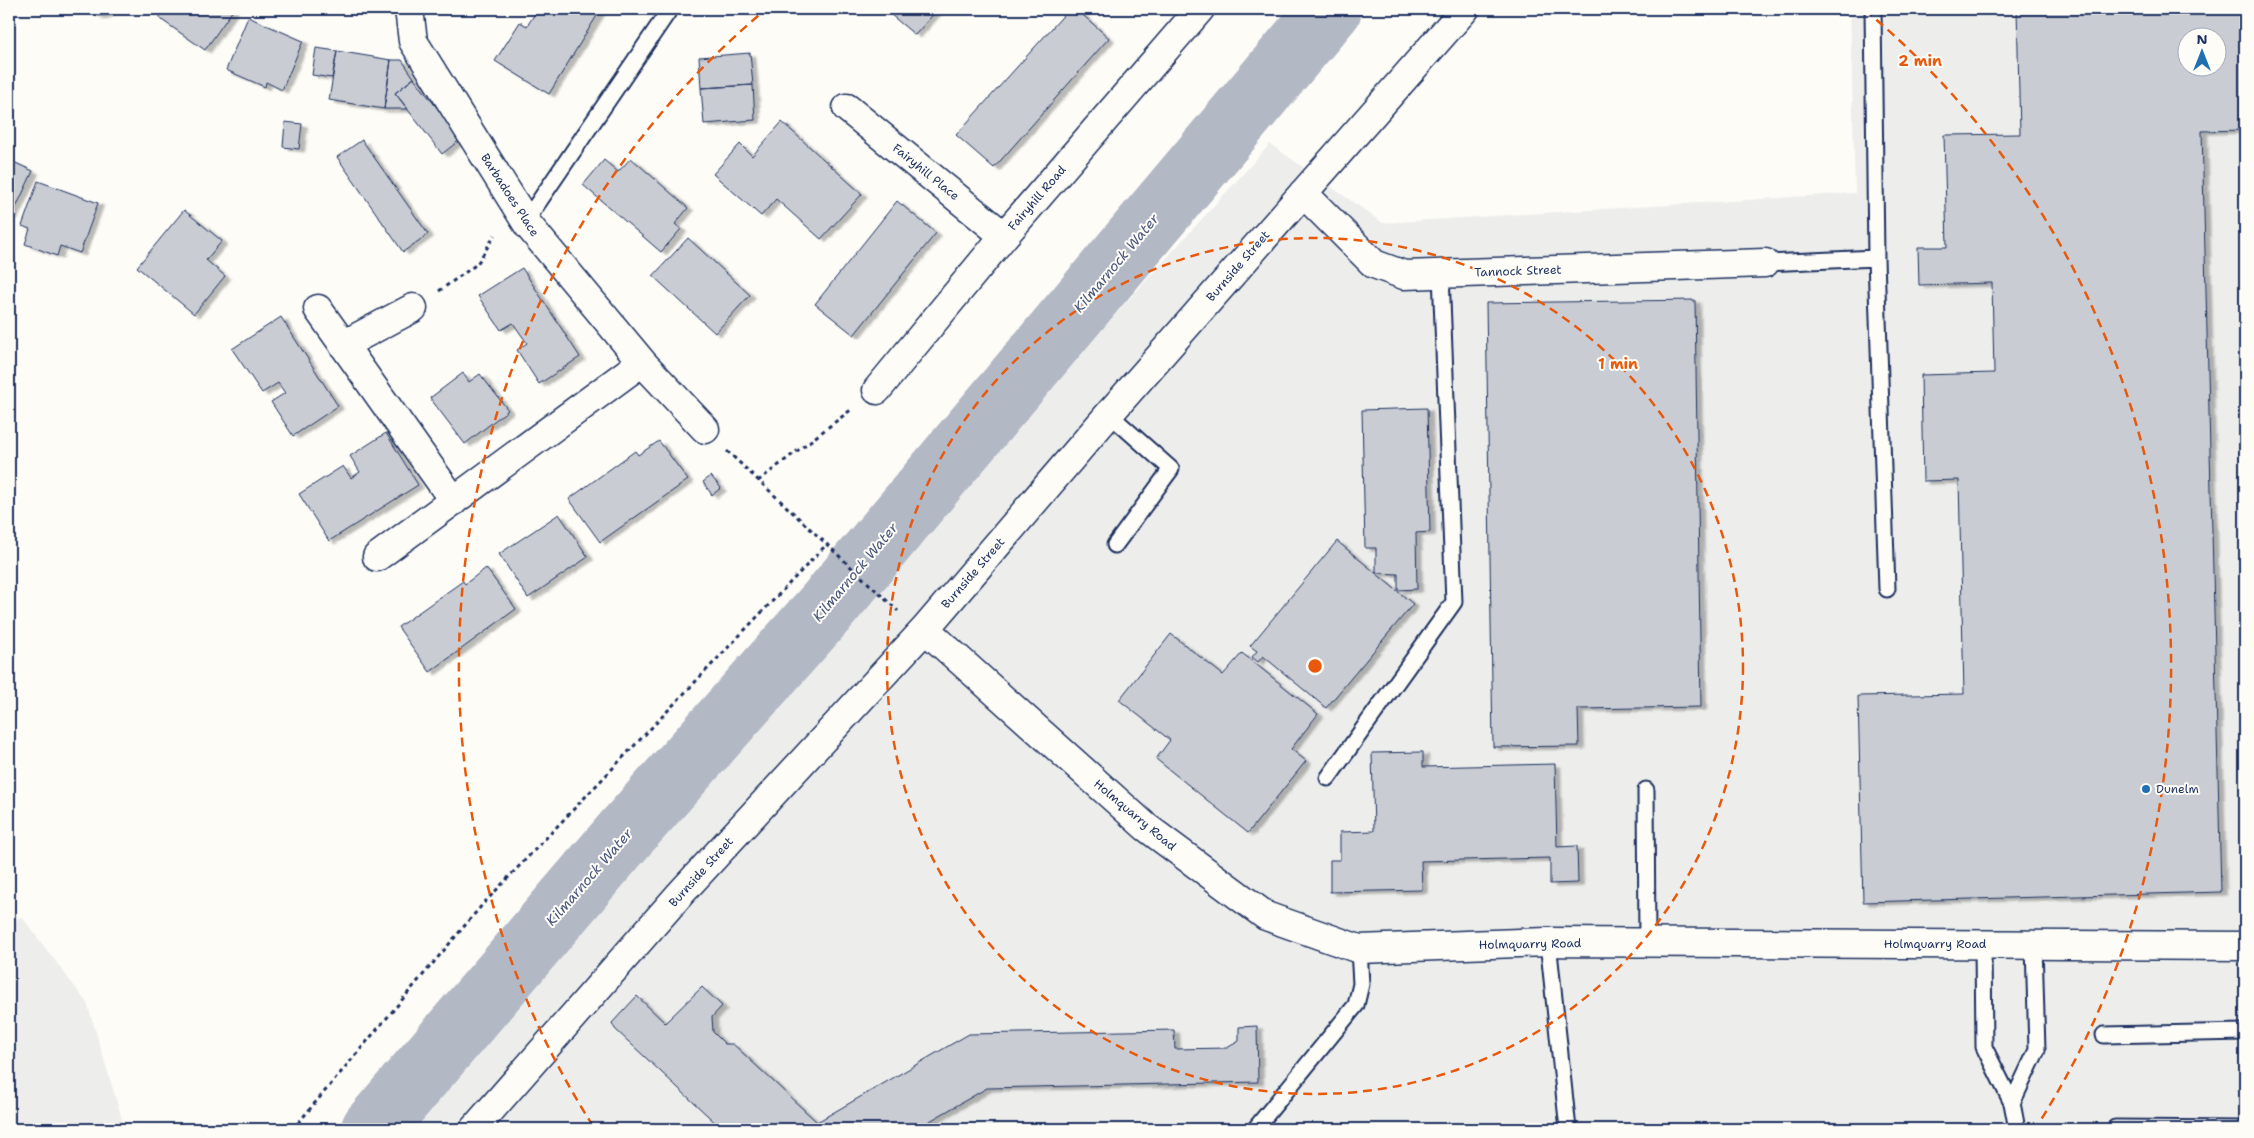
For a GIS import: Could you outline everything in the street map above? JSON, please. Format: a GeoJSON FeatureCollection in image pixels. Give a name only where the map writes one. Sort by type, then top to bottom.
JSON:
{"type":"FeatureCollection","features":[{"type":"Feature","properties":{"kind":"street","name":"Barbadoes Place"},"geometry":{"type":"LineString","coordinates":[[409,9],[413,41],[527,224],[642,362],[705,429]]}},
{"type":"Feature","properties":{"kind":"street","name":"Fairyhill Road"},"geometry":{"type":"LineString","coordinates":[[877,390],[1004,236],[1200,9]]}},
{"type":"Feature","properties":{"kind":"street","name":"Burnside Street"},"geometry":{"type":"LineString","coordinates":[[474,1129],[915,623],[1109,414],[1465,9]]}},
{"type":"Feature","properties":{"kind":"street","name":"Fairyhill Place"},"geometry":{"type":"LineString","coordinates":[[847,108],[1004,236]]}},
{"type":"Feature","properties":{"kind":"street","name":"Tannock Street"},"geometry":{"type":"LineString","coordinates":[[1303,193],[1374,264],[1404,275],[1765,263]]}},
{"type":"Feature","properties":{"kind":"street"},"geometry":{"type":"LineString","coordinates":[[343,345],[413,308]]}},
{"type":"Feature","properties":{"kind":"street"},"geometry":{"type":"LineString","coordinates":[[318,309],[454,501]]}},
{"type":"Feature","properties":{"kind":"street"},"geometry":{"type":"LineString","coordinates":[[377,557],[642,362]]}},
{"type":"Feature","properties":{"kind":"street","name":"Holmquarry Road"},"geometry":{"type":"LineString","coordinates":[[915,623],[1146,827],[1266,916],[1359,949],[1548,942],[2245,946]]}},
{"type":"Feature","properties":{"kind":"lane"},"geometry":{"type":"LineString","coordinates":[[527,224],[670,9]]}},
{"type":"Feature","properties":{"kind":"lane"},"geometry":{"type":"LineString","coordinates":[[1873,9],[1876,258],[1887,589]]}},
{"type":"Feature","properties":{"kind":"lane"},"geometry":{"type":"LineString","coordinates":[[1765,263],[1876,258]]}},
{"type":"Feature","properties":{"kind":"lane"},"geometry":{"type":"LineString","coordinates":[[1328,778],[1454,602],[1441,274]]}},
{"type":"Feature","properties":{"kind":"lane"},"geometry":{"type":"LineString","coordinates":[[1109,414],[1171,468],[1115,545]]}},
{"type":"Feature","properties":{"kind":"lane"},"geometry":{"type":"LineString","coordinates":[[1646,790],[1646,943]]}},
{"type":"Feature","properties":{"kind":"lane"},"geometry":{"type":"LineString","coordinates":[[1548,942],[1568,1129]]}},
{"type":"Feature","properties":{"kind":"lane"},"geometry":{"type":"LineString","coordinates":[[1983,945],[1984,1047],[2012,1103],[2017,1129]]}},
{"type":"Feature","properties":{"kind":"lane"},"geometry":{"type":"LineString","coordinates":[[2012,1103],[2037,1050],[2034,945]]}},
{"type":"Feature","properties":{"kind":"lane"},"geometry":{"type":"LineString","coordinates":[[1255,1129],[1356,1005],[1361,984],[1359,949]]}},
{"type":"Feature","properties":{"kind":"lane"},"geometry":{"type":"LineString","coordinates":[[2104,1035],[2245,1032]]}},
{"type":"Feature","properties":{"kind":"lane"},"geometry":{"type":"LineString","coordinates":[[2115,1128],[2245,1129]]}},
{"type":"Feature","properties":{"kind":"path"},"geometry":{"type":"LineString","coordinates":[[413,308],[478,264],[497,231],[527,224]]}},
{"type":"Feature","properties":{"kind":"path"},"geometry":{"type":"LineString","coordinates":[[758,481],[877,390]]}},
{"type":"Feature","properties":{"kind":"path"},"geometry":{"type":"LineString","coordinates":[[705,429],[826,545],[915,623]]}},
{"type":"Feature","properties":{"kind":"path"},"geometry":{"type":"LineString","coordinates":[[293,1129],[482,904],[826,545]]}},
{"type":"Feature","properties":{"kind":"shaded area"},"geometry":{"type":"Polygon","coordinates":[[[1850,9],[2245,9],[2245,1129],[375,1129],[1270,144],[1383,223],[1855,193],[1850,9]]]}},
{"type":"Feature","properties":{"kind":"shaded area"},"geometry":{"type":"Polygon","coordinates":[[[22,917],[87,1003],[125,1129],[9,1129],[9,921],[22,917]]]}},
{"type":"Feature","properties":{"kind":"building"},"geometry":{"type":"Polygon","coordinates":[[[89,9],[110,9],[107,14],[98,16],[89,9]]]}},
{"type":"Feature","properties":{"kind":"building"},"geometry":{"type":"Polygon","coordinates":[[[165,9],[233,10],[205,50],[159,18],[165,9]]]}},
{"type":"Feature","properties":{"kind":"building"},"geometry":{"type":"Polygon","coordinates":[[[538,9],[601,9],[549,94],[495,61],[520,22],[527,26],[538,9]]]}},
{"type":"Feature","properties":{"kind":"building"},"geometry":{"type":"Polygon","coordinates":[[[884,9],[938,9],[915,35],[884,9]]]}},
{"type":"Feature","properties":{"kind":"building"},"geometry":{"type":"Polygon","coordinates":[[[1069,9],[1076,9],[1109,38],[994,168],[956,135],[1069,9]]]}},
{"type":"Feature","properties":{"kind":"building"},"geometry":{"type":"Polygon","coordinates":[[[2017,9],[2245,9],[2245,130],[2202,131],[2221,892],[1863,902],[1858,696],[1964,694],[1959,480],[1923,481],[1921,375],[1994,373],[1992,283],[1919,285],[1918,247],[1947,247],[1944,135],[2020,134],[2017,9]]]}},
{"type":"Feature","properties":{"kind":"building"},"geometry":{"type":"Polygon","coordinates":[[[248,17],[303,41],[282,90],[266,82],[265,87],[226,70],[248,17]]]}},
{"type":"Feature","properties":{"kind":"building"},"geometry":{"type":"Polygon","coordinates":[[[316,48],[337,51],[332,78],[312,75],[316,48]]]}},
{"type":"Feature","properties":{"kind":"building"},"geometry":{"type":"Polygon","coordinates":[[[337,51],[391,60],[384,109],[329,100],[337,51]]]}},
{"type":"Feature","properties":{"kind":"building"},"geometry":{"type":"Polygon","coordinates":[[[750,53],[753,85],[701,88],[699,57],[750,53]]]}},
{"type":"Feature","properties":{"kind":"building"},"geometry":{"type":"Polygon","coordinates":[[[391,60],[402,60],[414,78],[395,93],[408,109],[384,109],[391,60]]]}},
{"type":"Feature","properties":{"kind":"building"},"geometry":{"type":"Polygon","coordinates":[[[414,78],[461,139],[442,154],[395,93],[414,78]]]}},
{"type":"Feature","properties":{"kind":"building"},"geometry":{"type":"Polygon","coordinates":[[[753,85],[755,120],[704,124],[701,88],[753,85]]]}},
{"type":"Feature","properties":{"kind":"building"},"geometry":{"type":"Polygon","coordinates":[[[285,122],[302,124],[299,149],[283,147],[285,122]]]}},
{"type":"Feature","properties":{"kind":"building"},"geometry":{"type":"Polygon","coordinates":[[[782,122],[862,194],[821,239],[776,199],[761,216],[713,174],[740,144],[752,156],[782,122]]]}},
{"type":"Feature","properties":{"kind":"building"},"geometry":{"type":"Polygon","coordinates":[[[362,140],[428,234],[403,252],[337,157],[362,140]]]}},
{"type":"Feature","properties":{"kind":"building"},"geometry":{"type":"Polygon","coordinates":[[[631,158],[688,208],[675,224],[681,229],[661,252],[583,185],[604,160],[618,172],[631,158]]]}},
{"type":"Feature","properties":{"kind":"building"},"geometry":{"type":"Polygon","coordinates":[[[9,160],[33,171],[12,216],[9,215],[9,160]]]}},
{"type":"Feature","properties":{"kind":"building"},"geometry":{"type":"Polygon","coordinates":[[[38,181],[98,203],[80,253],[60,246],[57,256],[25,244],[30,229],[22,226],[38,181]]]}},
{"type":"Feature","properties":{"kind":"building"},"geometry":{"type":"Polygon","coordinates":[[[897,201],[936,233],[854,335],[815,304],[897,201]]]}},
{"type":"Feature","properties":{"kind":"building"},"geometry":{"type":"Polygon","coordinates":[[[184,210],[222,241],[206,260],[225,276],[194,314],[137,267],[184,210]]]}},
{"type":"Feature","properties":{"kind":"building"},"geometry":{"type":"Polygon","coordinates":[[[688,238],[750,295],[715,333],[653,276],[688,238]]]}},
{"type":"Feature","properties":{"kind":"building"},"geometry":{"type":"Polygon","coordinates":[[[522,268],[580,357],[539,384],[517,350],[527,343],[513,323],[501,330],[478,296],[522,268]]]}},
{"type":"Feature","properties":{"kind":"building"},"geometry":{"type":"Polygon","coordinates":[[[1695,300],[1701,707],[1578,709],[1579,746],[1493,747],[1486,303],[1695,300]]]}},
{"type":"Feature","properties":{"kind":"building"},"geometry":{"type":"Polygon","coordinates":[[[281,317],[338,406],[293,436],[271,402],[285,393],[278,383],[262,393],[232,349],[281,317]]]}},
{"type":"Feature","properties":{"kind":"building"},"geometry":{"type":"Polygon","coordinates":[[[463,373],[469,382],[480,374],[508,410],[465,444],[430,398],[463,373]]]}},
{"type":"Feature","properties":{"kind":"building"},"geometry":{"type":"Polygon","coordinates":[[[1427,408],[1430,532],[1416,533],[1417,589],[1398,590],[1398,574],[1376,573],[1376,548],[1365,548],[1362,410],[1427,408]]]}},
{"type":"Feature","properties":{"kind":"building"},"geometry":{"type":"Polygon","coordinates":[[[386,433],[418,485],[329,541],[299,494],[343,466],[351,478],[360,472],[350,456],[386,433]]]}},
{"type":"Feature","properties":{"kind":"building"},"geometry":{"type":"Polygon","coordinates":[[[659,441],[688,480],[600,542],[569,499],[635,451],[638,455],[659,441]]]}},
{"type":"Feature","properties":{"kind":"building"},"geometry":{"type":"Polygon","coordinates":[[[711,476],[721,488],[712,495],[703,482],[711,476]]]}},
{"type":"Feature","properties":{"kind":"building"},"geometry":{"type":"Polygon","coordinates":[[[559,514],[588,557],[528,598],[499,554],[559,514]]]}},
{"type":"Feature","properties":{"kind":"building"},"geometry":{"type":"Polygon","coordinates":[[[1337,541],[1413,604],[1326,708],[1263,656],[1258,662],[1252,657],[1257,651],[1250,646],[1337,541]]]}},
{"type":"Feature","properties":{"kind":"building"},"geometry":{"type":"Polygon","coordinates":[[[486,568],[516,609],[430,672],[398,627],[463,581],[465,584],[486,568]]]}},
{"type":"Feature","properties":{"kind":"building"},"geometry":{"type":"Polygon","coordinates":[[[1171,634],[1223,675],[1242,653],[1318,714],[1291,749],[1306,761],[1248,833],[1156,759],[1170,740],[1119,700],[1171,634]]]}},
{"type":"Feature","properties":{"kind":"building"},"geometry":{"type":"Polygon","coordinates":[[[1423,752],[1423,767],[1555,764],[1557,847],[1577,846],[1578,883],[1550,884],[1550,858],[1421,861],[1422,890],[1330,892],[1330,860],[1340,860],[1340,832],[1374,831],[1372,753],[1423,752]]]}},
{"type":"Feature","properties":{"kind":"building"},"geometry":{"type":"Polygon","coordinates":[[[702,987],[722,1006],[712,1017],[713,1032],[725,1044],[733,1044],[817,1122],[969,1034],[1174,1030],[1175,1049],[1227,1048],[1239,1041],[1239,1027],[1257,1026],[1258,1082],[987,1088],[916,1129],[722,1129],[615,1029],[612,1023],[637,996],[665,1023],[702,987]]]}},
{"type":"Feature","properties":{"kind":"waterway","name":"Kilmarnock Water"},"geometry":{"type":"LineString","coordinates":[[373,1129],[626,833],[826,608],[1330,9]]}},
{"type":"Feature","properties":{"kind":"place","name":"Dunelm"},"geometry":{"type":"Point","coordinates":[2146,789]}}]}
